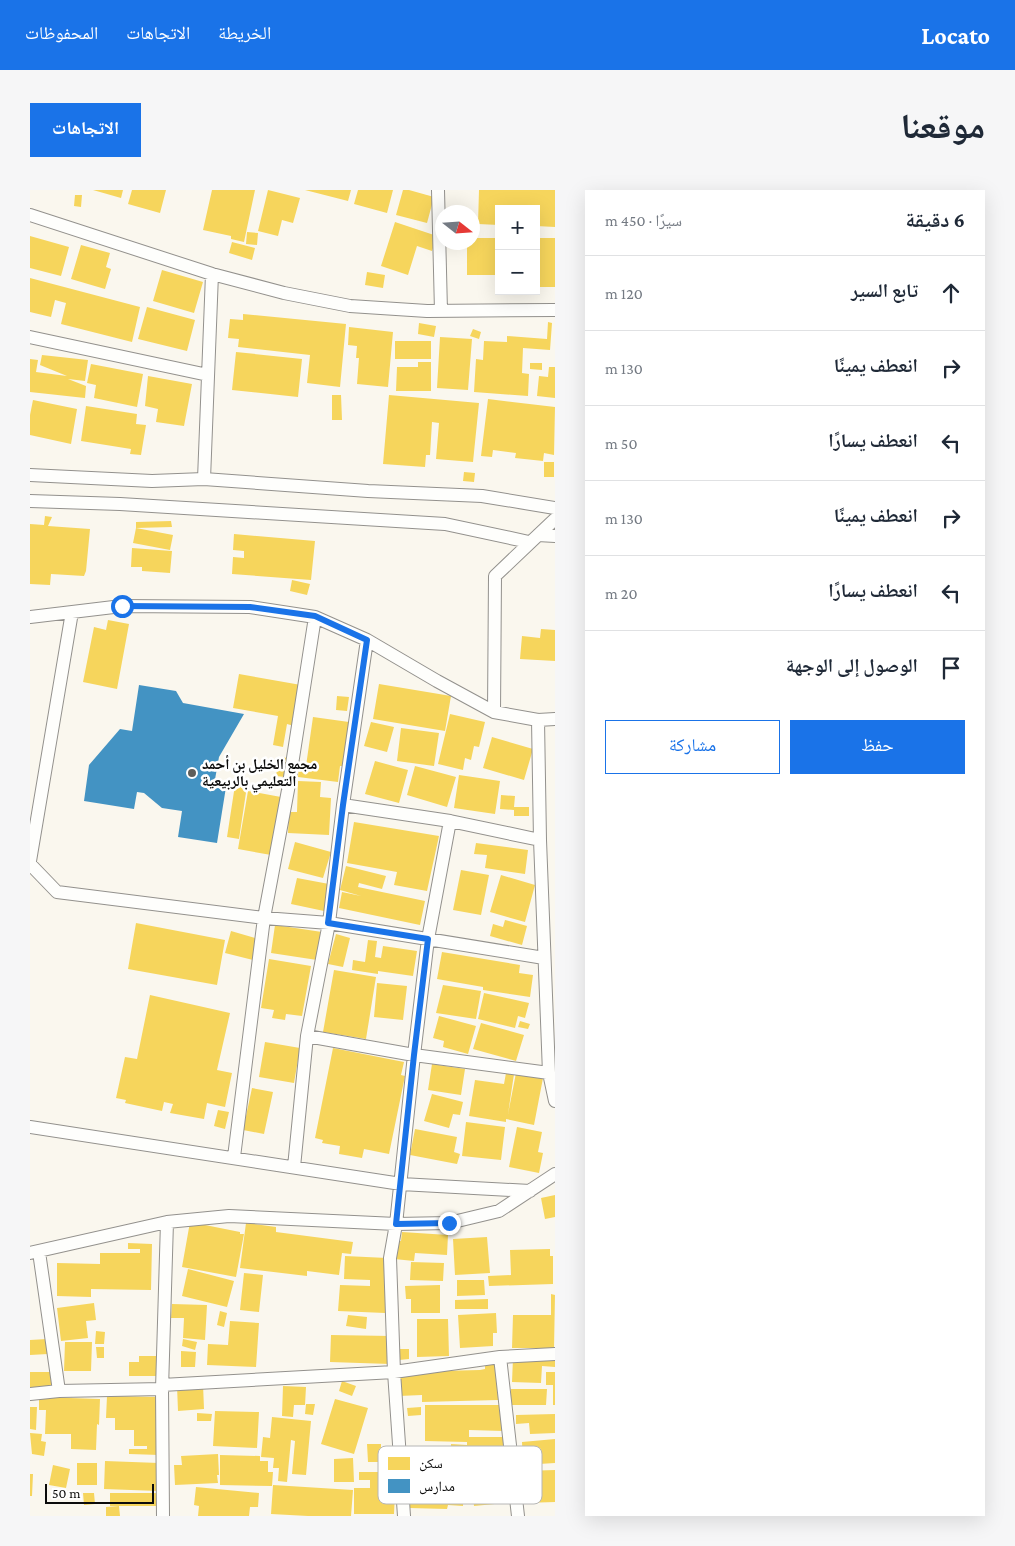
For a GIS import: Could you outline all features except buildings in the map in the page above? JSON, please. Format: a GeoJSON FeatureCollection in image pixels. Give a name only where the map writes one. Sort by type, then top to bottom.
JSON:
{"type":"FeatureCollection","features":[{"type":"Feature","properties":{"kind":"street"},"geometry":{"type":"LineString","coordinates":[[438,190],[441,311]]}},
{"type":"Feature","properties":{"kind":"street"},"geometry":{"type":"LineString","coordinates":[[30,215],[212,274],[284,293],[350,306],[441,311],[555,310]]}},
{"type":"Feature","properties":{"kind":"street"},"geometry":{"type":"LineString","coordinates":[[204,480],[212,274]]}},
{"type":"Feature","properties":{"kind":"street"},"geometry":{"type":"LineString","coordinates":[[30,337],[208,374]]}},
{"type":"Feature","properties":{"kind":"street"},"geometry":{"type":"LineString","coordinates":[[30,475],[152,481],[204,480],[368,491],[482,496],[555,508]]}},
{"type":"Feature","properties":{"kind":"street"},"geometry":{"type":"LineString","coordinates":[[30,501],[120,504],[445,524],[534,538],[555,536]]}},
{"type":"Feature","properties":{"kind":"street"},"geometry":{"type":"LineString","coordinates":[[494,712],[495,576],[555,518]]}},
{"type":"Feature","properties":{"kind":"street"},"geometry":{"type":"LineString","coordinates":[[30,617],[122,606],[250,607],[315,616],[367,640],[494,712],[538,720],[555,719]]}},
{"type":"Feature","properties":{"kind":"street"},"geometry":{"type":"LineString","coordinates":[[72,612],[30,862],[57,892],[264,918],[328,923],[544,958]]}},
{"type":"Feature","properties":{"kind":"street"},"geometry":{"type":"LineString","coordinates":[[234,1157],[264,918],[288,790],[315,616]]}},
{"type":"Feature","properties":{"kind":"street"},"geometry":{"type":"LineString","coordinates":[[294,1167],[307,1036],[328,923],[367,640]]}},
{"type":"Feature","properties":{"kind":"street"},"geometry":{"type":"LineString","coordinates":[[538,720],[540,840],[549,1073],[555,1101]]}},
{"type":"Feature","properties":{"kind":"street"},"geometry":{"type":"LineString","coordinates":[[343,805],[450,821],[540,840]]}},
{"type":"Feature","properties":{"kind":"street"},"geometry":{"type":"LineString","coordinates":[[399,1446],[394,1372],[390,1258],[401,1184],[428,939],[450,821]]}},
{"type":"Feature","properties":{"kind":"street"},"geometry":{"type":"LineString","coordinates":[[307,1036],[414,1055],[549,1073]]}},
{"type":"Feature","properties":{"kind":"street"},"geometry":{"type":"LineString","coordinates":[[30,1127],[401,1184],[530,1191]]}},
{"type":"Feature","properties":{"kind":"street"},"geometry":{"type":"LineString","coordinates":[[59,1391],[34,1253],[167,1222],[229,1216],[396,1224],[449,1223],[499,1211],[555,1174]]}},
{"type":"Feature","properties":{"kind":"street"},"geometry":{"type":"LineString","coordinates":[[163,1516],[162,1387],[167,1222]]}},
{"type":"Feature","properties":{"kind":"street"},"geometry":{"type":"LineString","coordinates":[[30,1394],[394,1372],[500,1357],[555,1354]]}},
{"type":"Feature","properties":{"kind":"street"},"geometry":{"type":"LineString","coordinates":[[500,1357],[510,1446]]}},
{"type":"Feature","properties":{"kind":"place","name":"مجمع الخليل بن أحمد التعليمي بالربيعية"},"geometry":{"type":"Point","coordinates":[192,773]}},
{"type":"Feature","properties":{"kind":"route"},"geometry":{"type":"LineString","coordinates":[[122,606],[250,607],[315,616],[367,640],[328,923],[428,939],[396,1224],[449,1223]]}}]}
